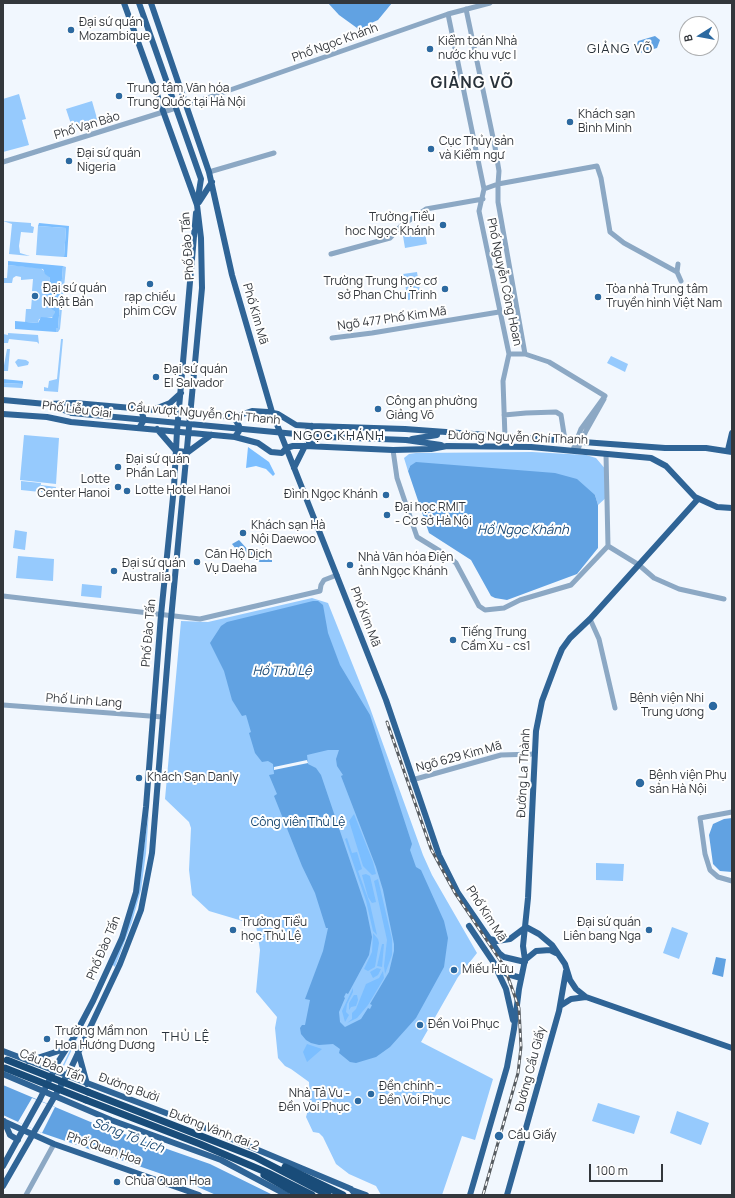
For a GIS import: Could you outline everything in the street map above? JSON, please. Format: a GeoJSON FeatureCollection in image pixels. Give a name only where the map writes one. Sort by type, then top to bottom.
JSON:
{"type":"FeatureCollection","features":[{"type":"Feature","properties":{"kind":"highway","name":"Cầu Đào Tấn"},"geometry":{"type":"LineString","coordinates":[[5,1059],[88,1088]]}},
{"type":"Feature","properties":{"kind":"highway","name":"Cầu Đào Tấn"},"geometry":{"type":"LineString","coordinates":[[4,1070],[86,1100]]}},
{"type":"Feature","properties":{"kind":"highway","name":"Đường Vành đai 2"},"geometry":{"type":"LineString","coordinates":[[88,1088],[255,1157],[328,1195]]}},
{"type":"Feature","properties":{"kind":"highway","name":"Đường Vành đai 2"},"geometry":{"type":"LineString","coordinates":[[86,1100],[200,1144],[274,1176],[312,1195]]}},
{"type":"Feature","properties":{"kind":"highway"},"geometry":{"type":"LineString","coordinates":[[255,1157],[274,1162],[343,1195]]}},
{"type":"Feature","properties":{"kind":"highway"},"geometry":{"type":"LineString","coordinates":[[250,1166],[299,1195]]}},
{"type":"Feature","properties":{"kind":"main road"},"geometry":{"type":"LineString","coordinates":[[124,3],[197,205]]}},
{"type":"Feature","properties":{"kind":"main road"},"geometry":{"type":"LineString","coordinates":[[139,3],[201,179],[197,205]]}},
{"type":"Feature","properties":{"kind":"main road","name":"Phố Kim Mã"},"geometry":{"type":"LineString","coordinates":[[151,3],[210,172],[232,275],[272,412],[386,700],[433,838],[448,874],[499,953],[504,957],[525,961]]}},
{"type":"Feature","properties":{"kind":"main road"},"geometry":{"type":"LineString","coordinates":[[152,38],[162,34]]}},
{"type":"Feature","properties":{"kind":"main road"},"geometry":{"type":"LineString","coordinates":[[197,205],[212,182]]}},
{"type":"Feature","properties":{"kind":"main road","name":"Phố Đào Tấn"},"geometry":{"type":"LineString","coordinates":[[3,1166],[39,1101],[65,1049],[74,1037],[110,965],[127,924],[138,882],[154,716],[178,412],[181,393],[197,205]]}},
{"type":"Feature","properties":{"kind":"main road","name":"Phố Đào Tấn"},"geometry":{"type":"LineString","coordinates":[[3,1186],[48,1105],[67,1075],[118,970],[133,936],[147,886],[152,853],[202,288],[201,238],[197,205]]}},
{"type":"Feature","properties":{"kind":"main road"},"geometry":{"type":"LineString","coordinates":[[154,410],[170,403],[181,393]]}},
{"type":"Feature","properties":{"kind":"main road","name":"Phố Liễu Giai"},"geometry":{"type":"LineString","coordinates":[[3,400],[46,404],[64,403],[234,417],[252,411],[272,412]]}},
{"type":"Feature","properties":{"kind":"main road","name":"Cầu vượt Nguyễn Chí Thanh"},"geometry":{"type":"LineString","coordinates":[[46,404],[72,413],[328,437],[406,440],[447,446]]}},
{"type":"Feature","properties":{"kind":"main road"},"geometry":{"type":"LineString","coordinates":[[179,404],[191,405]]}},
{"type":"Feature","properties":{"kind":"main road"},"geometry":{"type":"LineString","coordinates":[[139,428],[144,420],[141,409]]}},
{"type":"Feature","properties":{"kind":"main road","name":"Đường Nguyễn Chí Thanh"},"geometry":{"type":"LineString","coordinates":[[272,412],[296,424],[312,426],[405,429],[446,434],[730,451]]}},
{"type":"Feature","properties":{"kind":"main road","name":"Cầu vượt Nguyễn Chí Thanh"},"geometry":{"type":"LineString","coordinates":[[47,417],[72,413]]}},
{"type":"Feature","properties":{"kind":"main road","name":"Phố Liễu Giai"},"geometry":{"type":"LineString","coordinates":[[3,414],[47,417],[71,422],[235,436],[258,443],[271,452],[282,453],[286,448]]}},
{"type":"Feature","properties":{"kind":"main road"},"geometry":{"type":"LineString","coordinates":[[234,417],[239,426],[239,431],[235,436]]}},
{"type":"Feature","properties":{"kind":"main road"},"geometry":{"type":"LineString","coordinates":[[312,426],[306,433],[309,442],[314,446]]}},
{"type":"Feature","properties":{"kind":"main road"},"geometry":{"type":"LineString","coordinates":[[157,430],[176,451],[188,452],[211,435]]}},
{"type":"Feature","properties":{"kind":"main road"},"geometry":{"type":"LineString","coordinates":[[730,451],[732,433]]}},
{"type":"Feature","properties":{"kind":"main road","name":"Cầu vượt Nguyễn Chí Thanh"},"geometry":{"type":"LineString","coordinates":[[406,440],[446,434]]}},
{"type":"Feature","properties":{"kind":"main road"},"geometry":{"type":"LineString","coordinates":[[294,468],[305,446]]}},
{"type":"Feature","properties":{"kind":"main road","name":"Đường Nguyễn Chí Thanh"},"geometry":{"type":"LineString","coordinates":[[286,448],[314,446],[393,450],[431,449],[447,446],[575,450],[651,458],[666,466],[685,488],[698,499],[717,507],[732,508]]}},
{"type":"Feature","properties":{"kind":"main road"},"geometry":{"type":"LineString","coordinates":[[651,458],[652,447]]}},
{"type":"Feature","properties":{"kind":"main road","name":"Đường La Thành"},"geometry":{"type":"LineString","coordinates":[[525,961],[524,946],[534,754],[542,701],[562,649],[570,638],[590,619],[698,499]]}},
{"type":"Feature","properties":{"kind":"main road"},"geometry":{"type":"LineString","coordinates":[[166,572],[176,573]]}},
{"type":"Feature","properties":{"kind":"main road","name":"Phố Kim Mã"},"geometry":{"type":"LineString","coordinates":[[469,926],[496,966],[507,974],[521,978]]}},
{"type":"Feature","properties":{"kind":"main road"},"geometry":{"type":"LineString","coordinates":[[478,940],[488,937],[498,941],[510,939],[526,927],[546,939],[565,964],[566,971],[573,985],[586,997],[732,1048]]}},
{"type":"Feature","properties":{"kind":"main road"},"geometry":{"type":"LineString","coordinates":[[525,961],[536,951],[550,950],[556,953]]}},
{"type":"Feature","properties":{"kind":"main road","name":"Đường Cầu Giấy"},"geometry":{"type":"LineString","coordinates":[[470,1195],[507,1067],[522,970],[525,961]]}},
{"type":"Feature","properties":{"kind":"main road"},"geometry":{"type":"LineString","coordinates":[[110,965],[118,970]]}},
{"type":"Feature","properties":{"kind":"main road"},"geometry":{"type":"LineString","coordinates":[[496,966],[508,998],[514,1029]]}},
{"type":"Feature","properties":{"kind":"main road","name":"Đường Cầu Giấy"},"geometry":{"type":"LineString","coordinates":[[507,1195],[560,1006],[566,971]]}},
{"type":"Feature","properties":{"kind":"main road"},"geometry":{"type":"LineString","coordinates":[[560,1006],[570,999],[586,997]]}},
{"type":"Feature","properties":{"kind":"main road"},"geometry":{"type":"LineString","coordinates":[[25,1083],[34,1076],[36,1070],[30,1062],[65,1049]]}},
{"type":"Feature","properties":{"kind":"main road","name":"Đường Bưởi"},"geometry":{"type":"LineString","coordinates":[[3,1051],[67,1075],[88,1088],[208,1129],[351,1189],[356,1195]]}},
{"type":"Feature","properties":{"kind":"main road"},"geometry":{"type":"LineString","coordinates":[[78,1051],[88,1088]]}},
{"type":"Feature","properties":{"kind":"main road"},"geometry":{"type":"LineString","coordinates":[[4,1070],[25,1083],[111,1120],[221,1160],[288,1195]]}},
{"type":"Feature","properties":{"kind":"main road"},"geometry":{"type":"LineString","coordinates":[[4,1121],[10,1135],[18,1140]]}},
{"type":"Feature","properties":{"kind":"main road","name":"Phố Quan Hoa"},"geometry":{"type":"LineString","coordinates":[[4,1121],[33,1132],[54,1144],[199,1195]]}},
{"type":"Feature","properties":{"kind":"main road"},"geometry":{"type":"LineString","coordinates":[[351,1189],[366,1195]]}},
{"type":"Feature","properties":{"kind":"street","name":"Phố Ngọc Khánh"},"geometry":{"type":"LineString","coordinates":[[187,105],[448,14],[490,3]]}},
{"type":"Feature","properties":{"kind":"street","name":"Phố Nguyễn Công Hoan"},"geometry":{"type":"LineString","coordinates":[[466,9],[495,147],[499,171],[498,202],[525,354]]}},
{"type":"Feature","properties":{"kind":"street","name":"Phố Nguyễn Công Hoan"},"geometry":{"type":"LineString","coordinates":[[448,14],[484,189],[483,199],[479,211],[509,354],[504,375],[505,437]]}},
{"type":"Feature","properties":{"kind":"street","name":"Phố Vạn Bảo"},"geometry":{"type":"LineString","coordinates":[[3,162],[176,108]]}},
{"type":"Feature","properties":{"kind":"street"},"geometry":{"type":"LineString","coordinates":[[210,172],[274,153]]}},
{"type":"Feature","properties":{"kind":"street"},"geometry":{"type":"LineString","coordinates":[[484,189],[498,184],[597,166],[601,178],[610,232],[624,243],[678,272]]}},
{"type":"Feature","properties":{"kind":"street"},"geometry":{"type":"LineString","coordinates":[[331,254],[390,238],[401,226],[426,209],[483,199]]}},
{"type":"Feature","properties":{"kind":"street"},"geometry":{"type":"LineString","coordinates":[[678,264],[678,272],[681,281]]}},
{"type":"Feature","properties":{"kind":"street","name":"Ngõ 477 Phố Kim Mã"},"geometry":{"type":"LineString","coordinates":[[332,338],[456,320],[499,312]]}},
{"type":"Feature","properties":{"kind":"street"},"geometry":{"type":"LineString","coordinates":[[509,354],[525,354],[549,362],[605,396],[575,450]]}},
{"type":"Feature","properties":{"kind":"street"},"geometry":{"type":"LineString","coordinates":[[504,415],[556,412],[561,415],[565,440]]}},
{"type":"Feature","properties":{"kind":"street"},"geometry":{"type":"LineString","coordinates":[[393,450],[394,468],[413,531],[422,541],[448,556],[456,563],[474,598],[479,606],[485,610],[504,608],[520,600],[571,585],[608,546],[606,454]]}},
{"type":"Feature","properties":{"kind":"street"},"geometry":{"type":"LineString","coordinates":[[608,546],[639,565],[654,578],[680,588],[724,599]]}},
{"type":"Feature","properties":{"kind":"street"},"geometry":{"type":"LineString","coordinates":[[3,596],[59,601],[200,619],[210,618],[320,591],[324,580],[336,575]]}},
{"type":"Feature","properties":{"kind":"street"},"geometry":{"type":"LineString","coordinates":[[590,619],[599,639],[615,708]]}},
{"type":"Feature","properties":{"kind":"street","name":"Phố Linh Lang"},"geometry":{"type":"LineString","coordinates":[[3,705],[163,717]]}},
{"type":"Feature","properties":{"kind":"street","name":"Ngõ 629 Kim Mã"},"geometry":{"type":"LineString","coordinates":[[412,780],[501,754],[534,754]]}},
{"type":"Feature","properties":{"kind":"street"},"geometry":{"type":"LineString","coordinates":[[732,812],[700,818],[705,854],[710,870],[718,877],[732,881]]}},
{"type":"Feature","properties":{"kind":"street"},"geometry":{"type":"LineString","coordinates":[[26,1195],[54,1144]]}},
{"type":"Feature","properties":{"kind":"green space"},"geometry":{"type":"Polygon","coordinates":[[[19,94],[26,119],[22,120],[29,145],[3,152],[3,99],[19,94]]]}},
{"type":"Feature","properties":{"kind":"green space"},"geometry":{"type":"Polygon","coordinates":[[[92,101],[98,122],[73,130],[66,109],[92,101]]]}},
{"type":"Feature","properties":{"kind":"green space"},"geometry":{"type":"Polygon","coordinates":[[[3,221],[31,223],[31,226],[34,227],[33,233],[21,232],[19,246],[20,253],[30,256],[9,254],[12,224],[3,221]]]}},
{"type":"Feature","properties":{"kind":"green space"},"geometry":{"type":"Polygon","coordinates":[[[38,226],[66,228],[64,257],[36,255],[38,226]]]}},
{"type":"Feature","properties":{"kind":"green space"},"geometry":{"type":"Polygon","coordinates":[[[425,233],[427,244],[405,248],[403,236],[425,233]]]}},
{"type":"Feature","properties":{"kind":"green space"},"geometry":{"type":"Polygon","coordinates":[[[8,265],[41,268],[50,278],[50,305],[55,312],[54,317],[39,319],[38,323],[25,322],[26,309],[31,309],[32,297],[36,297],[37,292],[32,291],[33,279],[21,280],[21,277],[16,276],[13,278],[12,283],[3,283],[3,278],[7,278],[8,265]]]}},
{"type":"Feature","properties":{"kind":"green space"},"geometry":{"type":"Polygon","coordinates":[[[63,266],[66,267],[60,329],[56,332],[56,328],[58,328],[63,266]]]}},
{"type":"Feature","properties":{"kind":"green space"},"geometry":{"type":"Polygon","coordinates":[[[417,272],[421,297],[408,300],[403,274],[417,272]]]}},
{"type":"Feature","properties":{"kind":"green space"},"geometry":{"type":"Polygon","coordinates":[[[8,333],[38,335],[39,344],[37,342],[9,339],[8,343],[3,343],[3,334],[8,335],[8,333]]]}},
{"type":"Feature","properties":{"kind":"green space"},"geometry":{"type":"Polygon","coordinates":[[[61,339],[63,339],[58,392],[44,391],[44,387],[48,388],[49,381],[57,379],[61,339]]]}},
{"type":"Feature","properties":{"kind":"green space"},"geometry":{"type":"Polygon","coordinates":[[[7,349],[10,349],[8,371],[3,371],[7,349]]]}},
{"type":"Feature","properties":{"kind":"green space"},"geometry":{"type":"Polygon","coordinates":[[[611,356],[628,364],[625,372],[607,363],[611,356]]]}},
{"type":"Feature","properties":{"kind":"green space"},"geometry":{"type":"Polygon","coordinates":[[[18,359],[26,360],[29,362],[28,365],[18,367],[15,362],[18,359]]]}},
{"type":"Feature","properties":{"kind":"green space"},"geometry":{"type":"Polygon","coordinates":[[[3,383],[23,384],[22,388],[3,387],[3,383]]]}},
{"type":"Feature","properties":{"kind":"green space"},"geometry":{"type":"Polygon","coordinates":[[[24,435],[59,438],[56,484],[20,480],[24,435]]]}},
{"type":"Feature","properties":{"kind":"green space"},"geometry":{"type":"Polygon","coordinates":[[[532,452],[586,455],[596,458],[607,471],[608,496],[598,505],[595,495],[410,466],[408,471],[404,458],[409,454],[416,453],[532,452]]]}},
{"type":"Feature","properties":{"kind":"green space"},"geometry":{"type":"Polygon","coordinates":[[[21,481],[41,483],[40,492],[21,490],[21,481]]]}},
{"type":"Feature","properties":{"kind":"green space"},"geometry":{"type":"Polygon","coordinates":[[[41,485],[56,487],[55,493],[41,492],[41,485]]]}},
{"type":"Feature","properties":{"kind":"green space"},"geometry":{"type":"Polygon","coordinates":[[[15,530],[27,532],[25,550],[13,548],[15,530]]]}},
{"type":"Feature","properties":{"kind":"green space"},"geometry":{"type":"Polygon","coordinates":[[[18,556],[54,559],[53,581],[16,578],[18,556]]]}},
{"type":"Feature","properties":{"kind":"green space"},"geometry":{"type":"Polygon","coordinates":[[[82,584],[102,586],[101,598],[81,596],[82,584]]]}},
{"type":"Feature","properties":{"kind":"green space","name":"Công viên Thủ Lệ"},"geometry":{"type":"Polygon","coordinates":[[[312,598],[328,603],[370,708],[423,855],[432,875],[477,953],[458,977],[421,1042],[493,1079],[475,1140],[462,1136],[442,1195],[381,1195],[376,1186],[349,1174],[336,1164],[323,1137],[319,1133],[313,1132],[306,1117],[310,1103],[309,1082],[285,1066],[278,1058],[275,1028],[277,1017],[256,992],[260,950],[256,925],[209,911],[192,895],[189,870],[191,828],[189,822],[165,799],[181,621],[208,622],[312,598]]]}},
{"type":"Feature","properties":{"kind":"green space"},"geometry":{"type":"Polygon","coordinates":[[[149,811],[146,853],[141,890],[132,922],[115,967],[112,964],[138,890],[149,811]]]}},
{"type":"Feature","properties":{"kind":"green space"},"geometry":{"type":"Polygon","coordinates":[[[596,863],[624,864],[623,881],[596,880],[596,863]]]}},
{"type":"Feature","properties":{"kind":"green space"},"geometry":{"type":"Polygon","coordinates":[[[672,927],[688,933],[679,959],[663,953],[672,927]]]}},
{"type":"Feature","properties":{"kind":"green space"},"geometry":{"type":"Polygon","coordinates":[[[105,977],[107,977],[63,1068],[61,1069],[105,977]]]}},
{"type":"Feature","properties":{"kind":"green space"},"geometry":{"type":"Polygon","coordinates":[[[598,1103],[640,1116],[634,1134],[592,1121],[598,1103]]]}},
{"type":"Feature","properties":{"kind":"green space"},"geometry":{"type":"Polygon","coordinates":[[[677,1111],[709,1123],[701,1145],[670,1133],[677,1111]]]}},
{"type":"Feature","properties":{"kind":"shaded area"},"geometry":{"type":"Polygon","coordinates":[[[39,223],[69,226],[67,257],[64,257],[66,228],[38,226],[39,223]]]}},
{"type":"Feature","properties":{"kind":"shaded area"},"geometry":{"type":"Polygon","coordinates":[[[8,261],[63,266],[58,328],[56,328],[56,332],[15,329],[15,321],[38,323],[41,317],[52,318],[55,312],[50,307],[48,292],[50,278],[45,274],[43,269],[8,265],[8,261]]]}},
{"type":"Feature","properties":{"kind":"shaded area"},"geometry":{"type":"Polygon","coordinates":[[[3,379],[23,381],[23,384],[3,383],[3,379]]]}},
{"type":"Feature","properties":{"kind":"shaded area"},"geometry":{"type":"Polygon","coordinates":[[[248,447],[269,462],[275,474],[273,476],[266,469],[256,466],[246,468],[248,447]]]}},
{"type":"Feature","properties":{"kind":"shaded area"},"geometry":{"type":"Polygon","coordinates":[[[354,814],[373,862],[376,874],[372,875],[363,866],[349,821],[354,814]]]}},
{"type":"Feature","properties":{"kind":"shaded area"},"geometry":{"type":"Polygon","coordinates":[[[347,838],[352,853],[357,852],[362,869],[358,871],[370,904],[377,935],[373,931],[366,901],[345,839],[347,838]]]}},
{"type":"Feature","properties":{"kind":"shaded area"},"geometry":{"type":"Polygon","coordinates":[[[366,874],[370,876],[376,902],[372,903],[368,897],[362,875],[366,874]]]}},
{"type":"Feature","properties":{"kind":"shaded area"},"geometry":{"type":"Polygon","coordinates":[[[378,879],[392,939],[392,955],[385,974],[384,966],[387,940],[374,881],[378,879]]]}},
{"type":"Feature","properties":{"kind":"shaded area"},"geometry":{"type":"Polygon","coordinates":[[[373,933],[378,939],[379,943],[375,967],[368,971],[364,969],[372,952],[373,933]]]}},
{"type":"Feature","properties":{"kind":"shaded area"},"geometry":{"type":"Polygon","coordinates":[[[382,944],[384,944],[382,967],[377,966],[382,944]]]}},
{"type":"Feature","properties":{"kind":"shaded area"},"geometry":{"type":"Polygon","coordinates":[[[377,968],[381,969],[378,975],[373,978],[370,972],[377,968]]]}},
{"type":"Feature","properties":{"kind":"shaded area"},"geometry":{"type":"Polygon","coordinates":[[[383,971],[384,978],[368,1005],[357,1018],[347,1023],[352,1019],[352,1013],[356,1009],[366,984],[379,978],[383,971]]]}},
{"type":"Feature","properties":{"kind":"shaded area"},"geometry":{"type":"Polygon","coordinates":[[[353,988],[353,992],[347,1004],[346,1012],[349,1015],[345,1022],[342,1011],[353,988]]]}},
{"type":"Feature","properties":{"kind":"shaded area"},"geometry":{"type":"Polygon","coordinates":[[[354,995],[357,995],[358,1000],[356,1006],[351,1007],[349,1010],[349,1003],[354,995]]]}},
{"type":"Feature","properties":{"kind":"shaded area"},"geometry":{"type":"Polygon","coordinates":[[[307,1044],[322,1049],[307,1062],[303,1052],[307,1044]]]}},
{"type":"Feature","properties":{"kind":"water"},"geometry":{"type":"Polygon","coordinates":[[[328,3],[392,3],[378,20],[369,24],[367,31],[360,34],[357,28],[339,15],[328,3]]]}},
{"type":"Feature","properties":{"kind":"water"},"geometry":{"type":"Polygon","coordinates":[[[655,36],[660,40],[657,48],[640,53],[636,47],[638,41],[655,36]]]}},
{"type":"Feature","properties":{"kind":"water","name":"Hồ Ngọc Khánh"},"geometry":{"type":"Polygon","coordinates":[[[416,462],[555,473],[577,479],[595,495],[598,505],[598,548],[577,574],[507,600],[495,598],[491,596],[471,560],[429,533],[408,471],[410,466],[416,462]]]}},
{"type":"Feature","properties":{"kind":"water"},"geometry":{"type":"Polygon","coordinates":[[[239,540],[249,551],[261,555],[272,555],[272,562],[260,562],[240,554],[232,544],[239,540]]]}},
{"type":"Feature","properties":{"kind":"water","name":"Hồ Thủ Lệ"},"geometry":{"type":"Polygon","coordinates":[[[313,601],[318,601],[323,605],[328,633],[340,665],[370,715],[412,844],[410,850],[416,867],[421,870],[444,921],[448,938],[444,967],[416,1018],[390,1047],[376,1057],[356,1063],[350,1062],[339,1053],[340,1049],[333,1044],[319,1045],[311,1043],[301,1034],[300,1028],[302,1025],[305,1025],[310,1000],[305,999],[323,951],[328,928],[326,928],[315,893],[302,866],[274,796],[277,794],[269,775],[274,774],[273,764],[268,761],[262,762],[255,753],[249,733],[251,732],[246,715],[242,716],[232,700],[224,671],[210,643],[221,626],[227,622],[313,601]],[[328,750],[307,755],[308,764],[316,768],[321,775],[366,908],[372,937],[369,955],[348,994],[346,993],[339,1012],[340,1022],[345,1027],[361,1019],[368,1008],[370,1009],[372,1005],[370,1004],[389,972],[394,951],[394,944],[383,890],[376,867],[341,776],[343,775],[337,766],[336,759],[339,750],[328,750]]]}},
{"type":"Feature","properties":{"kind":"water"},"geometry":{"type":"Polygon","coordinates":[[[732,818],[732,872],[720,871],[713,864],[709,835],[713,824],[724,819],[732,818]]]}},
{"type":"Feature","properties":{"kind":"water"},"geometry":{"type":"Polygon","coordinates":[[[716,957],[726,959],[723,977],[712,974],[716,957]]]}},
{"type":"Feature","properties":{"kind":"water","name":"Sông Tô Lịch"},"geometry":{"type":"Polygon","coordinates":[[[3,1085],[93,1123],[210,1164],[273,1195],[216,1195],[191,1184],[42,1133],[3,1115],[3,1085]]]}},
{"type":"Feature","properties":{"kind":"pier"},"geometry":{"type":"Polygon","coordinates":[[[307,760],[308,763],[274,770],[274,767],[307,760]]]}},
{"type":"Feature","properties":{"kind":"pier"},"geometry":{"type":"Polygon","coordinates":[[[32,1098],[55,1107],[42,1133],[18,1122],[32,1098]]]}},
{"type":"Feature","properties":{"kind":"railway"},"geometry":{"type":"LineString","coordinates":[[387,722],[431,849],[455,893],[504,966],[519,1008],[521,1047],[518,1073],[483,1195]]}},
{"type":"Feature","properties":{"kind":"place","name":"Đại sứ quán Mozambique"},"geometry":{"type":"Point","coordinates":[71,30]}},
{"type":"Feature","properties":{"kind":"place","name":"Kiểm toán Nhà nước khu vực I"},"geometry":{"type":"Point","coordinates":[430,49]}},
{"type":"Feature","properties":{"kind":"place","name":"Trung tâm Văn hóa Trung Quốc tại Hà Nội"},"geometry":{"type":"Point","coordinates":[119,96]}},
{"type":"Feature","properties":{"kind":"place","name":"Khách sạn Bình Minh"},"geometry":{"type":"Point","coordinates":[570,122]}},
{"type":"Feature","properties":{"kind":"place","name":"Cục Thủy sản và Kiểm ngư"},"geometry":{"type":"Point","coordinates":[431,149]}},
{"type":"Feature","properties":{"kind":"place","name":"Đại sứ quán Nigeria"},"geometry":{"type":"Point","coordinates":[69,161]}},
{"type":"Feature","properties":{"kind":"place","name":"Trường Tiểu hoc Ngọc Khánh"},"geometry":{"type":"Point","coordinates":[443,225]}},
{"type":"Feature","properties":{"kind":"place","name":"rạp chiếu phim CGV"},"geometry":{"type":"Point","coordinates":[150,284]}},
{"type":"Feature","properties":{"kind":"place","name":"Trường Trung học cơ sở Phan Chu Trinh"},"geometry":{"type":"Point","coordinates":[445,289]}},
{"type":"Feature","properties":{"kind":"place","name":"Đại sứ quán Nhật Bản"},"geometry":{"type":"Point","coordinates":[35,296]}},
{"type":"Feature","properties":{"kind":"place","name":"Tòa nhà Trung tâm Truyền hình Việt Nam"},"geometry":{"type":"Point","coordinates":[598,297]}},
{"type":"Feature","properties":{"kind":"place","name":"Đại sứ quán El Salvador"},"geometry":{"type":"Point","coordinates":[156,377]}},
{"type":"Feature","properties":{"kind":"place","name":"Công an phường Giảng Võ"},"geometry":{"type":"Point","coordinates":[378,409]}},
{"type":"Feature","properties":{"kind":"place","name":"Đại sứ quán Phần Lan"},"geometry":{"type":"Point","coordinates":[118,467]}},
{"type":"Feature","properties":{"kind":"place","name":"Lotte Center Hanoi"},"geometry":{"type":"Point","coordinates":[118,487]}},
{"type":"Feature","properties":{"kind":"place","name":"Lotte Hotel Hanoi"},"geometry":{"type":"Point","coordinates":[127,491]}},
{"type":"Feature","properties":{"kind":"place","name":"Đình Ngọc Khánh"},"geometry":{"type":"Point","coordinates":[386,495]}},
{"type":"Feature","properties":{"kind":"place","name":"Đại học RMIT - Cơ sở Hà Nội"},"geometry":{"type":"Point","coordinates":[387,515]}},
{"type":"Feature","properties":{"kind":"place","name":"Khách sạn Hà Nội Daewoo"},"geometry":{"type":"Point","coordinates":[243,533]}},
{"type":"Feature","properties":{"kind":"place","name":"Căn Hộ Dịch Vụ Daeha"},"geometry":{"type":"Point","coordinates":[197,562]}},
{"type":"Feature","properties":{"kind":"place","name":"Nhà Văn hóa Điện ảnh Ngọc Khánh"},"geometry":{"type":"Point","coordinates":[350,565]}},
{"type":"Feature","properties":{"kind":"place","name":"Đại sứ quán Australia"},"geometry":{"type":"Point","coordinates":[114,571]}},
{"type":"Feature","properties":{"kind":"place","name":"Tiếng Trung Cầm Xu - cs1"},"geometry":{"type":"Point","coordinates":[453,640]}},
{"type":"Feature","properties":{"kind":"place","name":"Bệnh viện Nhi Trung ương"},"geometry":{"type":"Point","coordinates":[713,706]}},
{"type":"Feature","properties":{"kind":"place","name":"Khách Sạn Danly"},"geometry":{"type":"Point","coordinates":[139,778]}},
{"type":"Feature","properties":{"kind":"place","name":"Bệnh viện Phụ sản Hà Nội"},"geometry":{"type":"Point","coordinates":[640,783]}},
{"type":"Feature","properties":{"kind":"place","name":"Trường Tiểu học Thủ Lệ"},"geometry":{"type":"Point","coordinates":[233,930]}},
{"type":"Feature","properties":{"kind":"place","name":"Đại sứ quán Liên bang Nga"},"geometry":{"type":"Point","coordinates":[649,930]}},
{"type":"Feature","properties":{"kind":"place","name":"Miếu Hữu"},"geometry":{"type":"Point","coordinates":[454,970]}},
{"type":"Feature","properties":{"kind":"place","name":"Đền Voi Phục"},"geometry":{"type":"Point","coordinates":[420,1025]}},
{"type":"Feature","properties":{"kind":"place","name":"Trường Mầm non Hoa Hướng Dương"},"geometry":{"type":"Point","coordinates":[47,1039]}},
{"type":"Feature","properties":{"kind":"place","name":"Đền chính - Đền Voi Phục"},"geometry":{"type":"Point","coordinates":[371,1094]}},
{"type":"Feature","properties":{"kind":"place","name":"Nhà Tả Vu - Đền Voi Phục"},"geometry":{"type":"Point","coordinates":[358,1101]}},
{"type":"Feature","properties":{"kind":"place","name":"Cầu Giấy"},"geometry":{"type":"Point","coordinates":[499,1136]}},
{"type":"Feature","properties":{"kind":"place","name":"Chùa Quan Hoa"},"geometry":{"type":"Point","coordinates":[117,1182]}},
{"type":"Feature","properties":{"kind":"district","name":"GIẢNG VÕ"},"geometry":{"type":"Point","coordinates":[620,49]}},
{"type":"Feature","properties":{"kind":"district","name":"GIẢNG VÕ"},"geometry":{"type":"Point","coordinates":[472,84]}},
{"type":"Feature","properties":{"kind":"district","name":"NGỌC KHÁNH"},"geometry":{"type":"Point","coordinates":[339,436]}},
{"type":"Feature","properties":{"kind":"district","name":"THỦ LỆ"},"geometry":{"type":"Point","coordinates":[186,1037]}}]}
